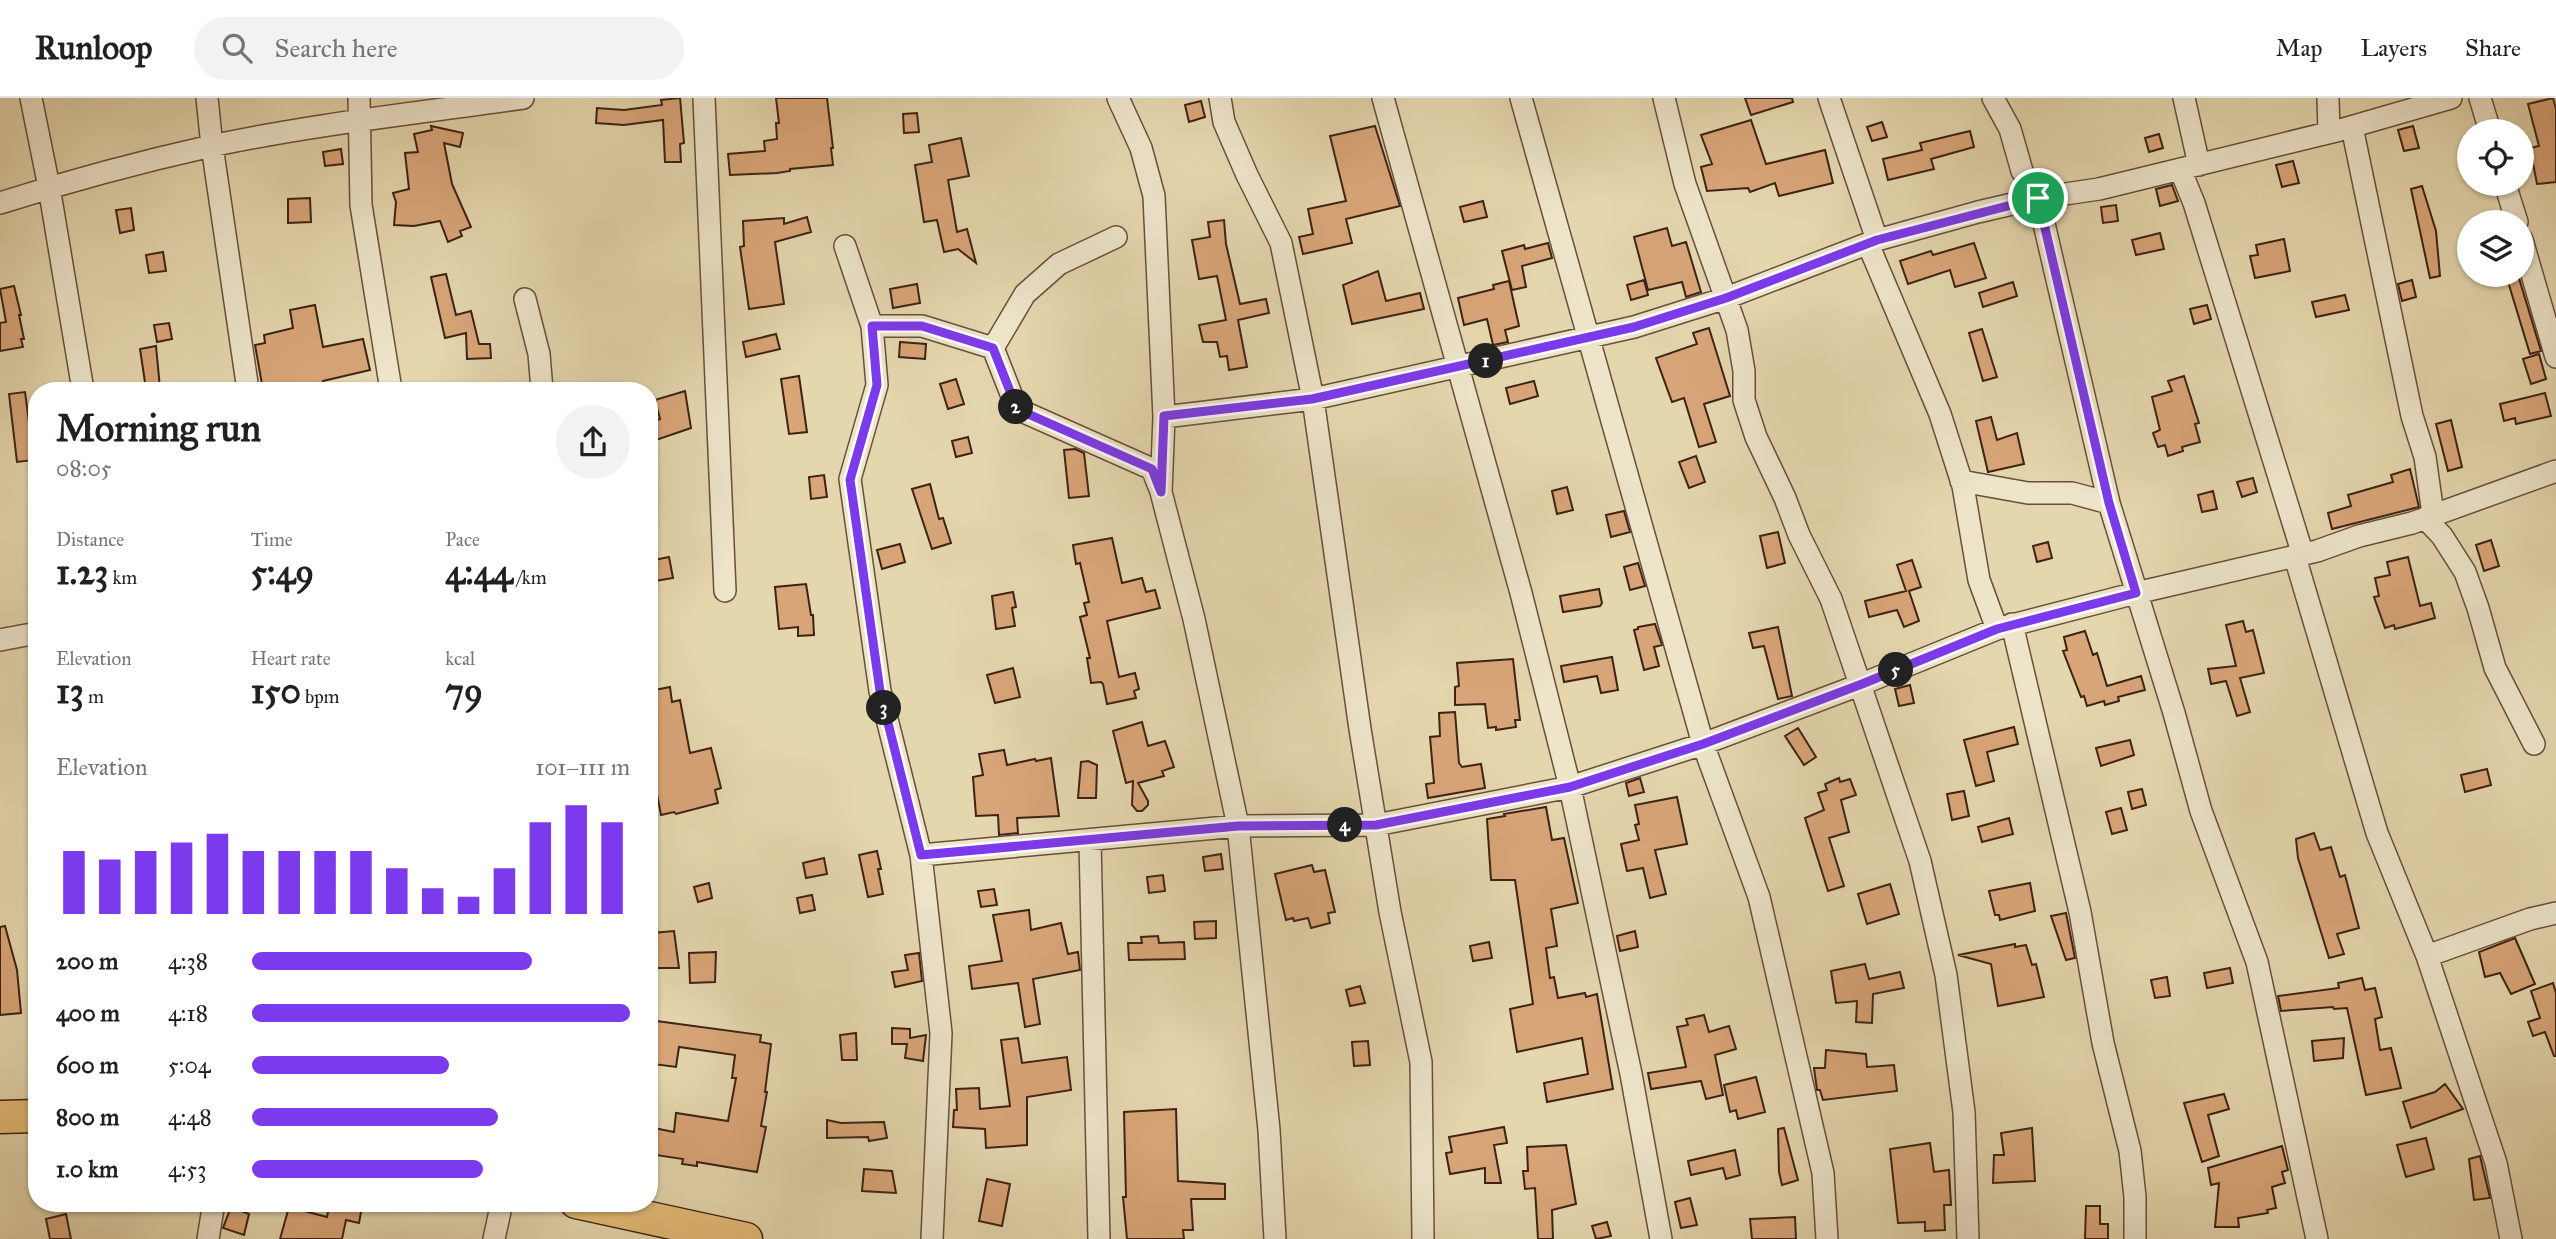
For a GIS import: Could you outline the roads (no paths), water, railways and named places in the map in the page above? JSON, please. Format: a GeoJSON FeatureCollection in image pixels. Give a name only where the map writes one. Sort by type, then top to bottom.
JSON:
{"type":"FeatureCollection","features":[{"type":"Feature","properties":{"kind":"main road"},"geometry":{"type":"LineString","coordinates":[[0,1116],[28,1116]]}},
{"type":"Feature","properties":{"kind":"main road"},"geometry":{"type":"LineString","coordinates":[[645,1212],[746,1239]]}},
{"type":"Feature","properties":{"kind":"street"},"geometry":{"type":"LineString","coordinates":[[32,98],[82,382]]}},
{"type":"Feature","properties":{"kind":"street"},"geometry":{"type":"LineString","coordinates":[[207,98],[247,382]]}},
{"type":"Feature","properties":{"kind":"street"},"geometry":{"type":"LineString","coordinates":[[359,98],[361,205],[390,382]]}},
{"type":"Feature","properties":{"kind":"street"},"geometry":{"type":"LineString","coordinates":[[0,202],[212,146],[523,98]]}},
{"type":"Feature","properties":{"kind":"street"},"geometry":{"type":"LineString","coordinates":[[704,98],[725,590]]}},
{"type":"Feature","properties":{"kind":"street"},"geometry":{"type":"LineString","coordinates":[[1118,98],[1141,148],[1154,196],[1164,416],[1161,492]]}},
{"type":"Feature","properties":{"kind":"street"},"geometry":{"type":"LineString","coordinates":[[1220,98],[1224,122],[1281,243],[1312,399],[1390,912],[1421,1062],[1423,1239]]}},
{"type":"Feature","properties":{"kind":"street"},"geometry":{"type":"LineString","coordinates":[[1383,98],[1521,593],[1570,787],[1631,1074],[1661,1239]]}},
{"type":"Feature","properties":{"kind":"street"},"geometry":{"type":"LineString","coordinates":[[1521,98],[1703,744],[1759,897],[1822,1173],[1827,1239]]}},
{"type":"Feature","properties":{"kind":"street"},"geometry":{"type":"LineString","coordinates":[[1664,98],[1685,184],[1737,330],[1744,371],[1744,400],[1756,437],[1799,535],[1831,598],[1920,861],[1946,975],[1964,1112],[1968,1239]]}},
{"type":"Feature","properties":{"kind":"street"},"geometry":{"type":"LineString","coordinates":[[1829,98],[1872,242],[1940,414],[1961,481],[1979,580],[2005,626],[2080,912],[2103,1043],[2130,1151],[2135,1239]]}},
{"type":"Feature","properties":{"kind":"street"},"geometry":{"type":"LineString","coordinates":[[1993,98],[2010,129],[2022,171],[2038,198],[2109,503],[2174,713],[2201,811],[2257,962],[2317,1239]]}},
{"type":"Feature","properties":{"kind":"street"},"geometry":{"type":"LineString","coordinates":[[2184,98],[2194,203],[2299,556],[2377,833],[2427,956],[2496,1163],[2511,1239]]}},
{"type":"Feature","properties":{"kind":"street"},"geometry":{"type":"LineString","coordinates":[[2328,98],[2329,132]]}},
{"type":"Feature","properties":{"kind":"street"},"geometry":{"type":"LineString","coordinates":[[1164,416],[1312,399],[1645,324],[1726,298],[1872,242],[2038,198],[2099,189],[2352,127],[2451,98]]}},
{"type":"Feature","properties":{"kind":"street"},"geometry":{"type":"LineString","coordinates":[[2480,98],[2486,119]]}},
{"type":"Feature","properties":{"kind":"street"},"geometry":{"type":"LineString","coordinates":[[2352,127],[2412,416],[2425,457],[2429,516],[2465,572],[2495,667],[2535,744]]}},
{"type":"Feature","properties":{"kind":"street"},"geometry":{"type":"LineString","coordinates":[[993,348],[1025,294],[1059,264],[1116,237]]}},
{"type":"Feature","properties":{"kind":"street"},"geometry":{"type":"LineString","coordinates":[[845,246],[872,326],[877,385],[850,480],[880,691],[921,855],[941,1033],[932,1239]]}},
{"type":"Feature","properties":{"kind":"street"},"geometry":{"type":"LineString","coordinates":[[2534,281],[2556,357]]}},
{"type":"Feature","properties":{"kind":"street"},"geometry":{"type":"LineString","coordinates":[[525,299],[539,354],[541,382]]}},
{"type":"Feature","properties":{"kind":"street"},"geometry":{"type":"LineString","coordinates":[[872,326],[922,326],[993,348]]}},
{"type":"Feature","properties":{"kind":"street"},"geometry":{"type":"LineString","coordinates":[[993,348],[1017,409],[1152,469],[1161,492],[1194,618],[1238,826],[1269,1130],[1275,1239]]}},
{"type":"Feature","properties":{"kind":"street"},"geometry":{"type":"LineString","coordinates":[[921,855],[1238,826],[1376,825],[1570,787],[1703,744],[2005,626],[2299,556],[2429,516],[2556,471]]}},
{"type":"Feature","properties":{"kind":"street"},"geometry":{"type":"LineString","coordinates":[[1961,481],[2028,493],[2072,493],[2109,503]]}},
{"type":"Feature","properties":{"kind":"street"},"geometry":{"type":"LineString","coordinates":[[0,640],[28,635]]}},
{"type":"Feature","properties":{"kind":"street"},"geometry":{"type":"LineString","coordinates":[[1090,841],[1100,1239]]}},
{"type":"Feature","properties":{"kind":"street"},"geometry":{"type":"LineString","coordinates":[[2427,956],[2530,919],[2556,913]]}},
{"type":"Feature","properties":{"kind":"street"},"geometry":{"type":"LineString","coordinates":[[208,1239],[212,1212]]}},
{"type":"Feature","properties":{"kind":"street"},"geometry":{"type":"LineString","coordinates":[[494,1239],[500,1212]]}}]}
